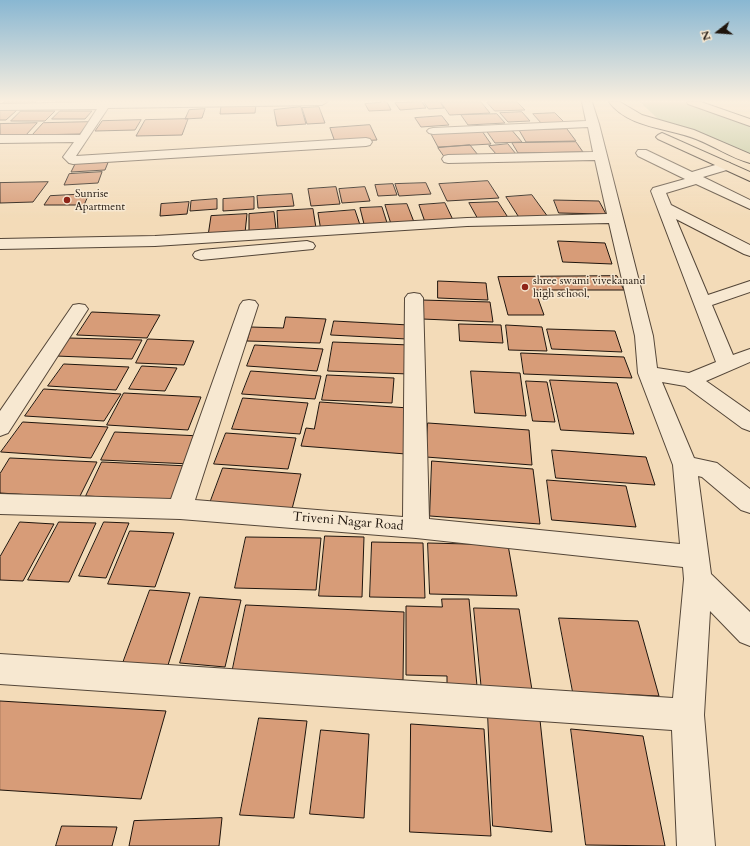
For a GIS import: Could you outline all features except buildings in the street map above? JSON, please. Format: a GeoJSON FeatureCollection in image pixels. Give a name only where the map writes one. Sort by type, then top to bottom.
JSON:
{"type":"FeatureCollection","features":[{"type":"Feature","properties":{"kind":"main road"},"geometry":{"type":"LineString","coordinates":[[673,141],[750,177]]}},
{"type":"Feature","properties":{"kind":"main road"},"geometry":{"type":"LineString","coordinates":[[710,141],[750,159]]}},
{"type":"Feature","properties":{"kind":"street"},"geometry":{"type":"LineString","coordinates":[[80,141],[69,157],[73,160],[366,142]]}},
{"type":"Feature","properties":{"kind":"street"},"geometry":{"type":"LineString","coordinates":[[597,141],[644,336],[648,373],[685,465],[697,568],[688,715],[696,846]]}},
{"type":"Feature","properties":{"kind":"street"},"geometry":{"type":"LineString","coordinates":[[642,153],[750,204]]}},
{"type":"Feature","properties":{"kind":"street"},"geometry":{"type":"LineString","coordinates":[[448,159],[601,156]]}},
{"type":"Feature","properties":{"kind":"street"},"geometry":{"type":"LineString","coordinates":[[725,166],[658,191],[727,365]]}},
{"type":"Feature","properties":{"kind":"street"},"geometry":{"type":"LineString","coordinates":[[664,207],[750,251]]}},
{"type":"Feature","properties":{"kind":"street"},"geometry":{"type":"LineString","coordinates":[[0,244],[155,241],[467,222],[617,222]]}},
{"type":"Feature","properties":{"kind":"street"},"geometry":{"type":"LineString","coordinates":[[201,255],[475,232],[617,222]]}},
{"type":"Feature","properties":{"kind":"street"},"geometry":{"type":"LineString","coordinates":[[702,303],[750,286]]}},
{"type":"Feature","properties":{"kind":"street"},"geometry":{"type":"LineString","coordinates":[[414,298],[416,528]]}},
{"type":"Feature","properties":{"kind":"street"},"geometry":{"type":"LineString","coordinates":[[180,509],[249,305]]}},
{"type":"Feature","properties":{"kind":"street"},"geometry":{"type":"LineString","coordinates":[[0,428],[79,309]]}},
{"type":"Feature","properties":{"kind":"street"},"geometry":{"type":"LineString","coordinates":[[691,380],[750,355]]}},
{"type":"Feature","properties":{"kind":"street"},"geometry":{"type":"LineString","coordinates":[[648,373],[691,380],[750,423]]}},
{"type":"Feature","properties":{"kind":"street"},"geometry":{"type":"LineString","coordinates":[[685,465],[708,469],[750,503]]}},
{"type":"Feature","properties":{"kind":"street","name":"Triveni Nagar Road"},"geometry":{"type":"LineString","coordinates":[[0,504],[180,509],[416,528],[697,568]]}},
{"type":"Feature","properties":{"kind":"street"},"geometry":{"type":"LineString","coordinates":[[697,568],[750,632]]}},
{"type":"Feature","properties":{"kind":"street"},"geometry":{"type":"LineString","coordinates":[[0,669],[688,715]]}},
{"type":"Feature","properties":{"kind":"green space"},"geometry":{"type":"Polygon","coordinates":[[[710,141],[750,141],[750,158],[710,141]]]}},
{"type":"Feature","properties":{"kind":"place","name":"Sunrise Apartment"},"geometry":{"type":"Point","coordinates":[67,200]}},
{"type":"Feature","properties":{"kind":"place","name":"shree swami vivekanand high school,"},"geometry":{"type":"Point","coordinates":[525,287]}}]}
